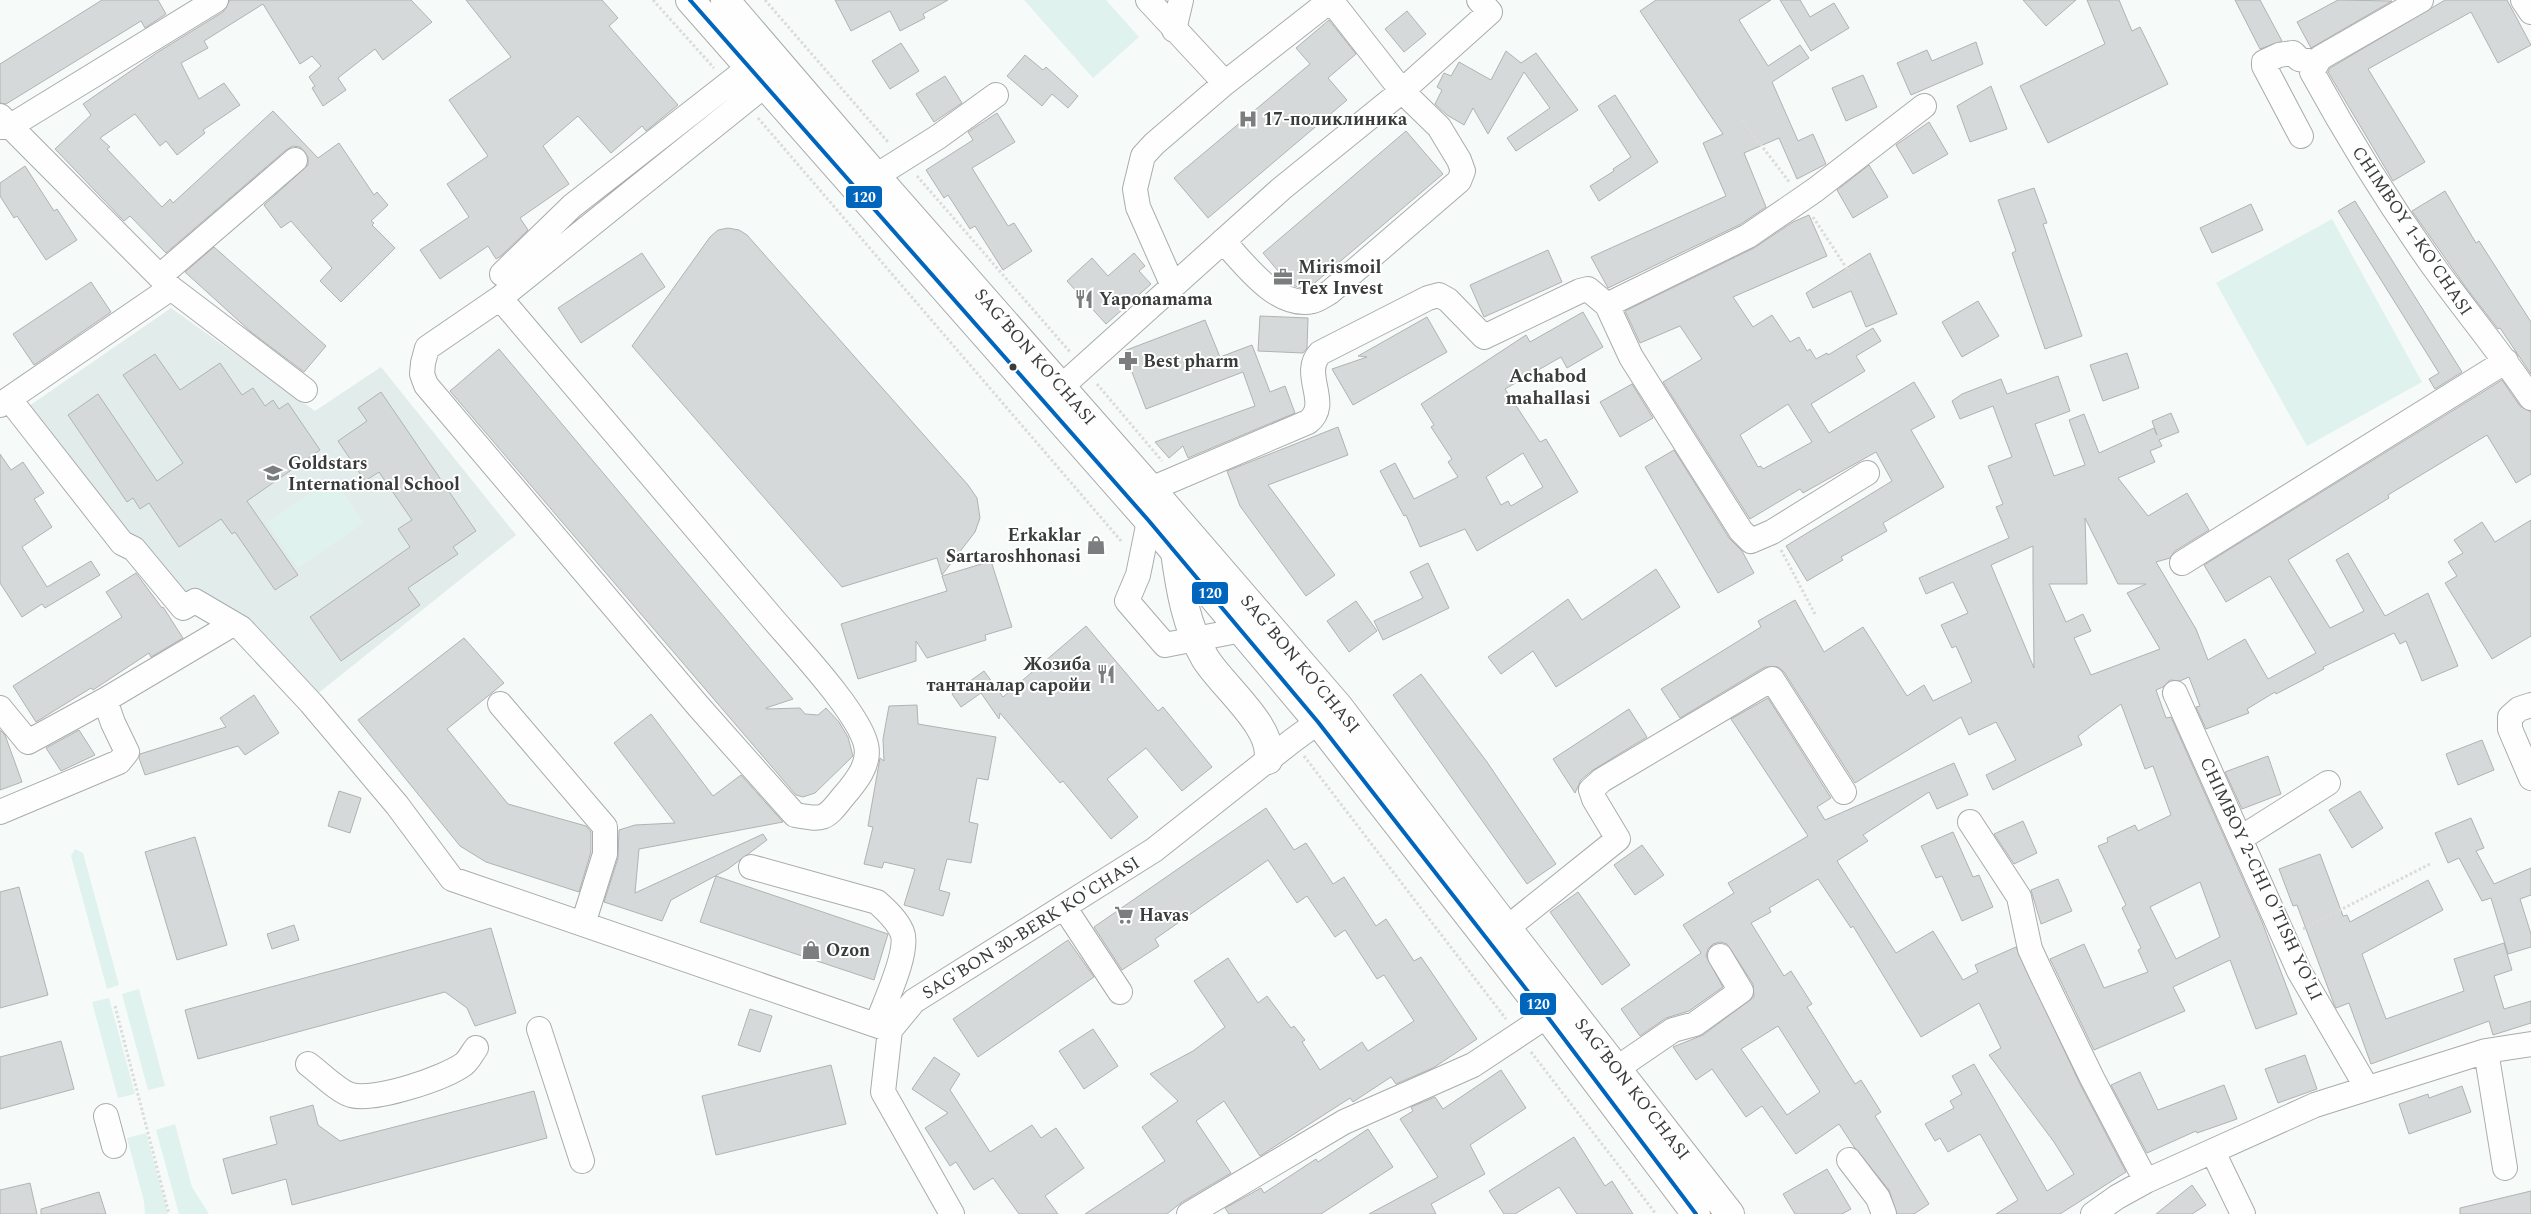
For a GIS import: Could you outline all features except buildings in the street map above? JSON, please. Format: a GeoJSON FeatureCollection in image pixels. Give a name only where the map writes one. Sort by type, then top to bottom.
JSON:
{"type":"FeatureCollection","features":[{"type":"Feature","properties":{"kind":"main road","name":"SAG’BON KO’CHASI"},"geometry":{"type":"LineString","coordinates":[[690,0],[876,176],[1152,489],[1328,715],[1547,1016],[1696,1214]]}},
{"type":"Feature","properties":{"kind":"main road","name":"SAG’BON KO’CHASI"},"geometry":{"type":"LineString","coordinates":[[725,0],[761,68],[1242,630],[1328,715],[1507,928],[1730,1214]]}},
{"type":"Feature","properties":{"kind":"main road"},"geometry":{"type":"LineString","coordinates":[[1175,552],[1184,606],[1196,639],[1206,659],[1260,728],[1270,750],[1268,760]]}},
{"type":"Feature","properties":{"kind":"street"},"geometry":{"type":"LineString","coordinates":[[216,0],[3,123],[165,282],[305,390]]}},
{"type":"Feature","properties":{"kind":"street"},"geometry":{"type":"LineString","coordinates":[[1148,0],[1225,83]]}},
{"type":"Feature","properties":{"kind":"street"},"geometry":{"type":"LineString","coordinates":[[1174,30],[1181,0]]}},
{"type":"Feature","properties":{"kind":"street"},"geometry":{"type":"LineString","coordinates":[[1061,387],[1281,189],[1402,91],[1490,12],[1479,0]]}},
{"type":"Feature","properties":{"kind":"street"},"geometry":{"type":"LineString","coordinates":[[2301,136],[2264,66],[2264,62],[2279,55],[2293,53],[2299,59],[2319,61],[2421,0]]}},
{"type":"Feature","properties":{"kind":"street"},"geometry":{"type":"LineString","coordinates":[[2523,0],[2531,12]]}},
{"type":"Feature","properties":{"kind":"street"},"geometry":{"type":"LineString","coordinates":[[1173,286],[1138,208],[1135,189],[1137,172],[1142,156],[1225,83],[1322,7],[1330,4],[1337,8],[1402,91],[1439,127],[1459,160],[1463,171],[1459,181],[1330,292],[1313,302],[1290,301],[1269,289],[1223,241]]}},
{"type":"Feature","properties":{"kind":"street","name":"CHIMBOY 1-KO'CHASI"},"geometry":{"type":"LineString","coordinates":[[2319,61],[2312,72],[2344,131],[2430,261],[2487,341],[2506,361],[2531,398]]}},
{"type":"Feature","properties":{"kind":"street"},"geometry":{"type":"LineString","coordinates":[[502,274],[572,206],[761,68]]}},
{"type":"Feature","properties":{"kind":"street"},"geometry":{"type":"LineString","coordinates":[[500,298],[810,662],[859,726],[867,746],[866,763],[854,784],[828,816],[814,819],[795,815],[699,707],[426,385],[422,374],[422,363],[427,348],[500,298],[761,68]]}},
{"type":"Feature","properties":{"kind":"street"},"geometry":{"type":"LineString","coordinates":[[876,176],[938,137],[996,95]]}},
{"type":"Feature","properties":{"kind":"street"},"geometry":{"type":"LineString","coordinates":[[1607,306],[1748,236],[1814,190],[1924,106]]}},
{"type":"Feature","properties":{"kind":"street"},"geometry":{"type":"LineString","coordinates":[[295,160],[165,282],[5,403],[122,543],[134,549],[183,608],[195,601],[241,628],[311,703],[397,805],[452,879],[884,1027]]}},
{"type":"Feature","properties":{"kind":"street"},"geometry":{"type":"LineString","coordinates":[[1152,489],[1308,422],[1315,416],[1319,407],[1312,369],[1313,360],[1320,353],[1428,298],[1439,296],[1448,300],[1484,337],[1580,291],[1588,289],[1607,306],[1631,357],[1741,531],[1751,541],[1772,532],[1867,473]]}},
{"type":"Feature","properties":{"kind":"street"},"geometry":{"type":"LineString","coordinates":[[2182,563],[2506,361]]}},
{"type":"Feature","properties":{"kind":"street"},"geometry":{"type":"LineString","coordinates":[[1149,521],[1138,575],[1128,601],[1165,645],[1242,630]]}},
{"type":"Feature","properties":{"kind":"street"},"geometry":{"type":"LineString","coordinates":[[0,708],[28,742],[106,700],[232,624]]}},
{"type":"Feature","properties":{"kind":"street"},"geometry":{"type":"LineString","coordinates":[[1507,928],[1618,839],[1594,799],[1592,790],[1602,780],[1772,679],[1844,792]]}},
{"type":"Feature","properties":{"kind":"street","name":"CHIMBOY 2-CHI O'TISH YO'LI"},"geometry":{"type":"LineString","coordinates":[[2174,693],[2241,838],[2299,971],[2367,1088]]}},
{"type":"Feature","properties":{"kind":"street"},"geometry":{"type":"LineString","coordinates":[[0,812],[119,762],[127,752],[113,723],[106,700]]}},
{"type":"Feature","properties":{"kind":"street"},"geometry":{"type":"LineString","coordinates":[[500,704],[605,827],[605,854],[583,924]]}},
{"type":"Feature","properties":{"kind":"street"},"geometry":{"type":"LineString","coordinates":[[2531,705],[2519,709],[2510,717],[2510,729],[2531,778]]}},
{"type":"Feature","properties":{"kind":"street","name":"SAG'BON 30-BERK KO'CHASI"},"geometry":{"type":"LineString","coordinates":[[884,1027],[914,1001],[1154,850],[1328,715]]}},
{"type":"Feature","properties":{"kind":"street"},"geometry":{"type":"LineString","coordinates":[[2241,838],[2328,783]]}},
{"type":"Feature","properties":{"kind":"street"},"geometry":{"type":"LineString","coordinates":[[1970,822],[2019,897],[2030,949],[2040,973],[2146,1181]]}},
{"type":"Feature","properties":{"kind":"street"},"geometry":{"type":"LineString","coordinates":[[752,867],[877,902],[892,916],[902,932],[904,948],[884,1027],[883,1092],[952,1214]]}},
{"type":"Feature","properties":{"kind":"street"},"geometry":{"type":"LineString","coordinates":[[1064,907],[1120,992]]}},
{"type":"Feature","properties":{"kind":"street"},"geometry":{"type":"LineString","coordinates":[[1616,1069],[1673,1030],[1694,1024],[1741,991],[1720,956]]}},
{"type":"Feature","properties":{"kind":"street"},"geometry":{"type":"LineString","coordinates":[[1189,1214],[1344,1122],[1473,1066],[1547,1016]]}},
{"type":"Feature","properties":{"kind":"street"},"geometry":{"type":"LineString","coordinates":[[539,1029],[582,1161]]}},
{"type":"Feature","properties":{"kind":"street"},"geometry":{"type":"LineString","coordinates":[[2093,1214],[2117,1197],[2146,1181],[2315,1105],[2486,1052],[2531,1044]]}},
{"type":"Feature","properties":{"kind":"street"},"geometry":{"type":"LineString","coordinates":[[308,1064],[349,1095],[365,1098],[394,1092],[447,1073],[465,1063],[476,1048]]}},
{"type":"Feature","properties":{"kind":"street"},"geometry":{"type":"LineString","coordinates":[[2486,1052],[2505,1168]]}},
{"type":"Feature","properties":{"kind":"street"},"geometry":{"type":"LineString","coordinates":[[106,1116],[114,1146]]}},
{"type":"Feature","properties":{"kind":"street"},"geometry":{"type":"LineString","coordinates":[[2213,1152],[2243,1214]]}},
{"type":"Feature","properties":{"kind":"street"},"geometry":{"type":"LineString","coordinates":[[1849,1160],[1878,1198],[1884,1214]]}},
{"type":"Feature","properties":{"kind":"path"},"geometry":{"type":"LineString","coordinates":[[1772,532],[1816,616]]}},
{"type":"Feature","properties":{"kind":"path"},"geometry":{"type":"LineString","coordinates":[[2285,938],[2430,864]]}},
{"type":"Feature","properties":{"kind":"path"},"geometry":{"type":"LineString","coordinates":[[115,1006],[169,1214]]}},
{"type":"Feature","properties":{"kind":"shaded area"},"geometry":{"type":"Polygon","coordinates":[[[1024,0],[1106,0],[1139,37],[1093,78],[1024,0]]]}},
{"type":"Feature","properties":{"kind":"shaded area"},"geometry":{"type":"Polygon","coordinates":[[[2332,219],[2422,382],[2307,446],[2216,283],[2332,219]]]}},
{"type":"Feature","properties":{"kind":"shaded area","name":"Goldstars International School"},"geometry":{"type":"Polygon","coordinates":[[[171,308],[315,411],[381,367],[516,535],[316,695],[251,620],[197,590],[180,597],[129,539],[29,406],[171,308]]]}},
{"type":"Feature","properties":{"kind":"shaded area"},"geometry":{"type":"Polygon","coordinates":[[[333,477],[364,523],[298,568],[267,523],[333,477]]]}},
{"type":"Feature","properties":{"kind":"shaded area"},"geometry":{"type":"Polygon","coordinates":[[[75,849],[83,853],[119,985],[107,989],[71,856],[75,849]]]}},
{"type":"Feature","properties":{"kind":"shaded area"},"geometry":{"type":"Polygon","coordinates":[[[139,989],[165,1086],[148,1090],[122,994],[139,989]]]}},
{"type":"Feature","properties":{"kind":"shaded area"},"geometry":{"type":"Polygon","coordinates":[[[109,998],[135,1094],[118,1098],[92,1002],[109,998]]]}},
{"type":"Feature","properties":{"kind":"shaded area"},"geometry":{"type":"Polygon","coordinates":[[[175,1124],[192,1187],[209,1214],[179,1214],[156,1130],[175,1124]]]}},
{"type":"Feature","properties":{"kind":"shaded area"},"geometry":{"type":"Polygon","coordinates":[[[146,1133],[168,1214],[145,1214],[144,1201],[127,1138],[146,1133]]]}},
{"type":"Feature","properties":{"kind":"transit line","name":"120"},"geometry":{"type":"LineString","coordinates":[[690,0],[1149,521],[1318,722],[1547,1016],[1696,1214]]}},
{"type":"Feature","properties":{"kind":"place","name":"17-поликлиника"},"geometry":{"type":"Point","coordinates":[1248,119]}},
{"type":"Feature","properties":{"kind":"place","name":"Mirismoil Tex Invest"},"geometry":{"type":"Point","coordinates":[1283,277]}},
{"type":"Feature","properties":{"kind":"place","name":"Yaponamama"},"geometry":{"type":"Point","coordinates":[1084,299]}},
{"type":"Feature","properties":{"kind":"place","name":"Best pharm"},"geometry":{"type":"Point","coordinates":[1128,361]}},
{"type":"Feature","properties":{"kind":"place","name":"Goldstars International School"},"geometry":{"type":"Point","coordinates":[273,473]}},
{"type":"Feature","properties":{"kind":"place","name":"Erkaklar Sartaroshhonasi"},"geometry":{"type":"Point","coordinates":[1096,545]}},
{"type":"Feature","properties":{"kind":"place","name":"Жозиба тантаналар саройи"},"geometry":{"type":"Point","coordinates":[1106,674]}},
{"type":"Feature","properties":{"kind":"place","name":"Havas"},"geometry":{"type":"Point","coordinates":[1124,915]}},
{"type":"Feature","properties":{"kind":"place","name":"Ozon"},"geometry":{"type":"Point","coordinates":[811,950]}},
{"type":"Feature","properties":{"kind":"district","name":"Achabod mahallasi"},"geometry":{"type":"Point","coordinates":[1548,387]}}]}
